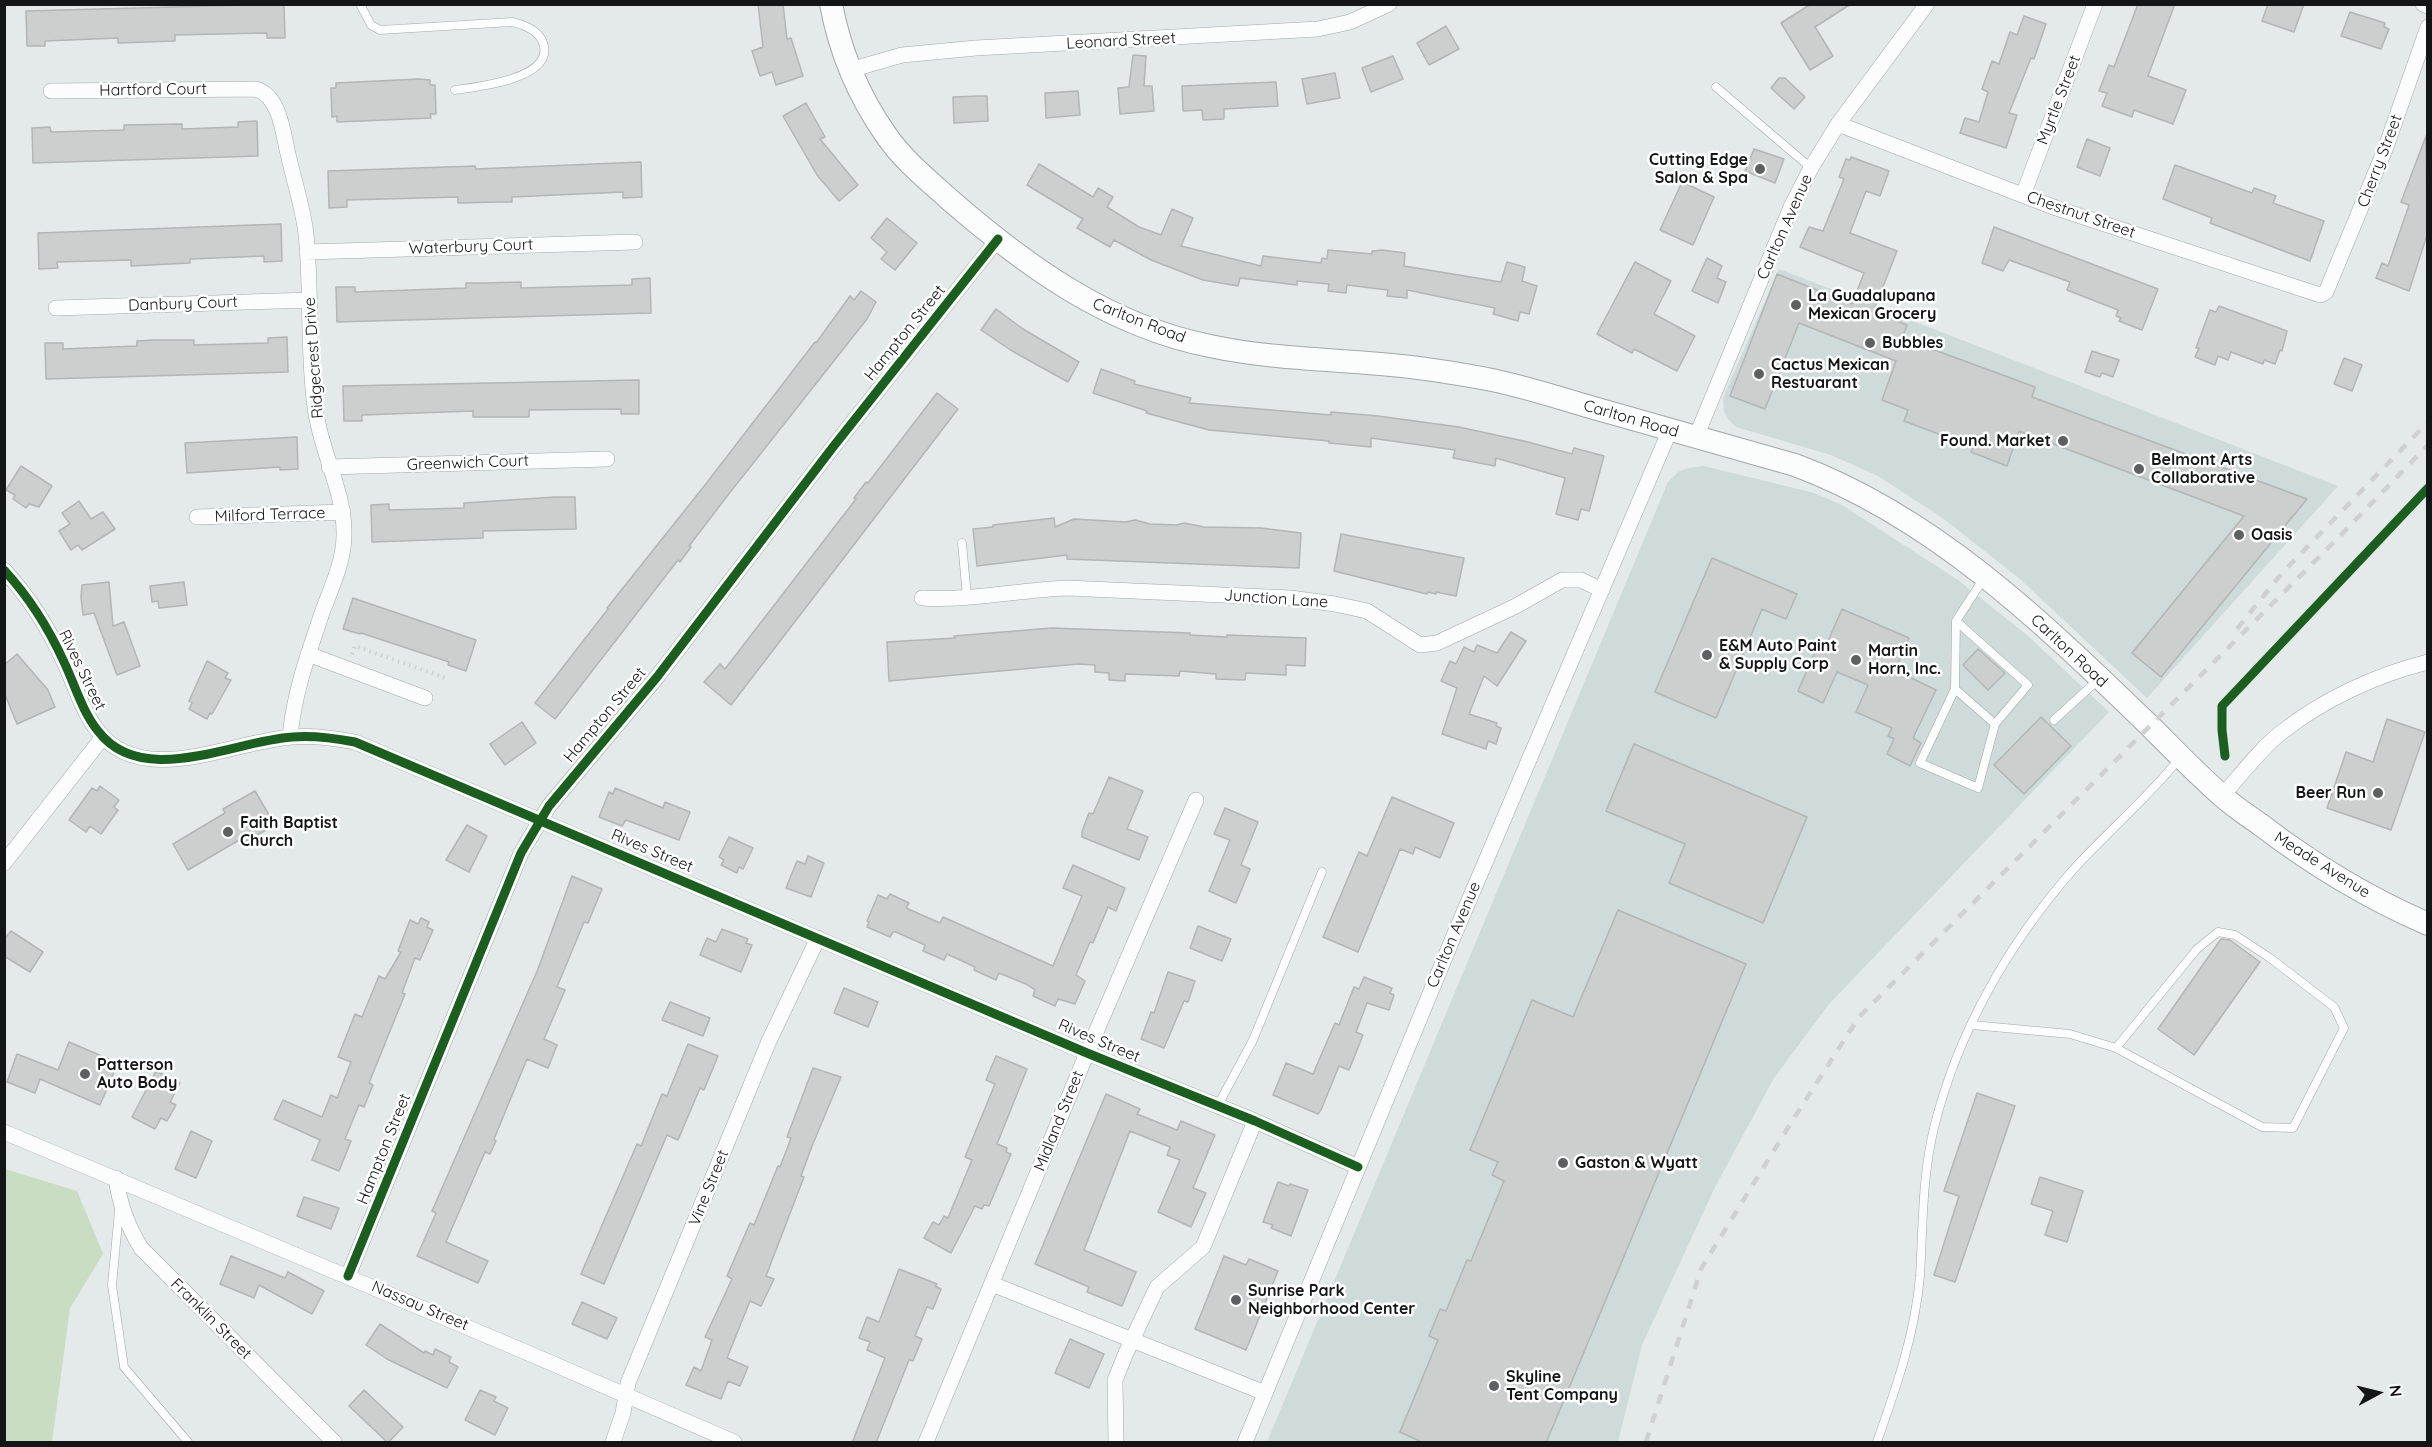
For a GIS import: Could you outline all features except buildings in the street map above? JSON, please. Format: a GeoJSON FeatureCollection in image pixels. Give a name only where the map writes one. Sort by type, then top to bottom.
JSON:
{"type":"FeatureCollection","features":[{"type":"Feature","properties":{"kind":"main road","name":"Carlton Road"},"geometry":{"type":"LineString","coordinates":[[831,4],[837,32],[850,70],[867,105],[887,137],[912,166],[998,239],[1052,280],[1084,299],[1117,316],[1160,333],[1209,346],[1259,354],[1444,371],[1495,381],[1795,465],[1839,482],[1880,503],[1916,526],[1984,577],[2052,633],[2222,796]]}},
{"type":"Feature","properties":{"kind":"main road","name":"Meade Avenue"},"geometry":{"type":"LineString","coordinates":[[2222,796],[2283,842],[2349,885],[2427,924]]}},
{"type":"Feature","properties":{"kind":"street","name":"Leonard Street"},"geometry":{"type":"LineString","coordinates":[[850,70],[902,55],[966,49],[1318,29],[1350,22],[1389,4]]}},
{"type":"Feature","properties":{"kind":"street","name":"Carlton Avenue"},"geometry":{"type":"LineString","coordinates":[[1696,437],[1791,207],[1811,168],[1838,124],[1927,4]]}},
{"type":"Feature","properties":{"kind":"street","name":"Myrtle Street"},"geometry":{"type":"LineString","coordinates":[[2023,195],[2095,4]]}},
{"type":"Feature","properties":{"kind":"street","name":"Cherry Street"},"geometry":{"type":"LineString","coordinates":[[2326,292],[2386,147],[2427,27]]}},
{"type":"Feature","properties":{"kind":"street","name":"Hartford Court"},"geometry":{"type":"LineString","coordinates":[[51,91],[256,89]]}},
{"type":"Feature","properties":{"kind":"street","name":"Ridgecrest Drive"},"geometry":{"type":"LineString","coordinates":[[256,89],[264,91],[272,98],[282,127],[304,224],[315,408],[321,439],[343,512],[344,536],[341,560],[308,654],[293,709],[290,737]]}},
{"type":"Feature","properties":{"kind":"street","name":"Chestnut Street"},"geometry":{"type":"LineString","coordinates":[[1838,124],[2056,208],[2320,296],[2326,292]]}},
{"type":"Feature","properties":{"kind":"street","name":"Hampton Street"},"geometry":{"type":"LineString","coordinates":[[348,1276],[521,853],[540,819],[657,677],[833,447],[998,239]]}},
{"type":"Feature","properties":{"kind":"street","name":"Waterbury Court"},"geometry":{"type":"LineString","coordinates":[[307,252],[635,242]]}},
{"type":"Feature","properties":{"kind":"street","name":"Danbury Court"},"geometry":{"type":"LineString","coordinates":[[56,308],[310,300]]}},
{"type":"Feature","properties":{"kind":"street","name":"Carlton Avenue"},"geometry":{"type":"LineString","coordinates":[[1245,1443],[1477,879],[1670,430]]}},
{"type":"Feature","properties":{"kind":"street","name":"Greenwich Court"},"geometry":{"type":"LineString","coordinates":[[329,467],[607,459]]}},
{"type":"Feature","properties":{"kind":"street","name":"Milford Terrace"},"geometry":{"type":"LineString","coordinates":[[197,517],[343,512]]}},
{"type":"Feature","properties":{"kind":"street","name":"Rives Street"},"geometry":{"type":"LineString","coordinates":[[4,570],[39,618],[63,659],[89,719],[103,737],[129,756],[151,760],[173,759],[290,737],[325,736],[355,742],[1087,1053],[1255,1121],[1358,1167]]}},
{"type":"Feature","properties":{"kind":"street","name":"Junction Lane"},"geometry":{"type":"LineString","coordinates":[[922,598],[953,600],[1035,589],[1066,588],[1290,598],[1367,611],[1420,645],[1437,643],[1516,606],[1562,580],[1581,580],[1602,590]]}},
{"type":"Feature","properties":{"kind":"street"},"geometry":{"type":"LineString","coordinates":[[308,654],[425,698]]}},
{"type":"Feature","properties":{"kind":"street"},"geometry":{"type":"LineString","coordinates":[[2222,796],[2280,733],[2319,707],[2362,685],[2427,662]]}},
{"type":"Feature","properties":{"kind":"street"},"geometry":{"type":"LineString","coordinates":[[4,863],[103,737]]}},
{"type":"Feature","properties":{"kind":"street","name":"Midland Street"},"geometry":{"type":"LineString","coordinates":[[926,1443],[1087,1053],[1196,800]]}},
{"type":"Feature","properties":{"kind":"street","name":"Vine Street"},"geometry":{"type":"LineString","coordinates":[[613,1443],[623,1413],[628,1383],[769,1041],[818,938]]}},
{"type":"Feature","properties":{"kind":"street"},"geometry":{"type":"LineString","coordinates":[[1116,1443],[1115,1380],[1132,1339],[1157,1287],[1203,1247],[1255,1121]]}},
{"type":"Feature","properties":{"kind":"street","name":"Nassau Street"},"geometry":{"type":"LineString","coordinates":[[4,1132],[348,1276],[734,1443]]}},
{"type":"Feature","properties":{"kind":"street","name":"Franklin Street"},"geometry":{"type":"LineString","coordinates":[[116,1178],[120,1203],[128,1227],[147,1256],[334,1443]]}},
{"type":"Feature","properties":{"kind":"street"},"geometry":{"type":"LineString","coordinates":[[992,1284],[1265,1393]]}},
{"type":"Feature","properties":{"kind":"lane"},"geometry":{"type":"LineString","coordinates":[[360,4],[371,25],[380,30],[512,22],[526,25],[544,42],[543,60],[537,67],[515,77],[485,86],[454,90]]}},
{"type":"Feature","properties":{"kind":"lane"},"geometry":{"type":"LineString","coordinates":[[1716,87],[1811,168]]}},
{"type":"Feature","properties":{"kind":"lane"},"geometry":{"type":"LineString","coordinates":[[962,543],[967,597]]}},
{"type":"Feature","properties":{"kind":"lane"},"geometry":{"type":"LineString","coordinates":[[1956,621],[2028,685],[1995,724],[1978,788],[1920,763],[1955,689],[1956,621],[1984,577]]}},
{"type":"Feature","properties":{"kind":"lane"},"geometry":{"type":"LineString","coordinates":[[2054,720],[2100,678]]}},
{"type":"Feature","properties":{"kind":"lane"},"geometry":{"type":"LineString","coordinates":[[1955,689],[1995,724]]}},
{"type":"Feature","properties":{"kind":"lane"},"geometry":{"type":"LineString","coordinates":[[1877,1443],[1903,1369],[1914,1323],[1920,1276],[1925,1174],[1934,1129],[1947,1084],[1972,1025],[2012,950],[2044,904],[2073,870],[2169,772],[2181,756]]}},
{"type":"Feature","properties":{"kind":"lane"},"geometry":{"type":"LineString","coordinates":[[1217,1107],[1253,1040],[1322,872]]}},
{"type":"Feature","properties":{"kind":"lane"},"geometry":{"type":"LineString","coordinates":[[1972,1025],[2070,1034],[2116,1048],[2262,1126],[2293,1128],[2344,1028],[2334,1007],[2270,958],[2235,935],[2218,932],[2197,949],[2116,1048]]}},
{"type":"Feature","properties":{"kind":"lane"},"geometry":{"type":"LineString","coordinates":[[120,1203],[112,1285],[124,1367],[188,1443]]}},
{"type":"Feature","properties":{"kind":"path"},"geometry":{"type":"LineString","coordinates":[[349,662],[355,646],[448,679]]}},
{"type":"Feature","properties":{"kind":"shaded area"},"geometry":{"type":"Polygon","coordinates":[[[1779,269],[2338,486],[2147,698],[2020,579],[1944,519],[1878,476],[1831,455],[1736,427],[1728,419],[1724,411],[1723,398],[1779,269]]]}},
{"type":"Feature","properties":{"kind":"shaded area"},"geometry":{"type":"Polygon","coordinates":[[[1704,466],[1814,493],[1842,505],[1958,580],[2028,636],[2109,712],[1829,1004],[1774,1078],[1715,1187],[1642,1345],[1618,1442],[1267,1442],[1668,482],[1678,472],[1704,466]]]}},
{"type":"Feature","properties":{"kind":"green space"},"geometry":{"type":"Polygon","coordinates":[[[5,1169],[77,1191],[103,1254],[70,1308],[52,1442],[5,1442],[5,1169]]]}},
{"type":"Feature","properties":{"kind":"railway"},"geometry":{"type":"LineString","coordinates":[[2237,629],[2282,573],[2428,422]]}},
{"type":"Feature","properties":{"kind":"railway"},"geometry":{"type":"LineString","coordinates":[[1646,1442],[1701,1269],[1859,1017],[2428,445]]}},
{"type":"Feature","properties":{"kind":"cycle path"},"geometry":{"type":"LineString","coordinates":[[348,1276],[521,853],[549,806],[657,677],[833,447],[998,239]]}},
{"type":"Feature","properties":{"kind":"cycle path"},"geometry":{"type":"LineString","coordinates":[[2225,756],[2222,706],[2428,488]]}},
{"type":"Feature","properties":{"kind":"cycle path"},"geometry":{"type":"LineString","coordinates":[[4,570],[45,625],[92,723],[117,748],[139,757],[163,759],[189,757],[292,737],[324,737],[355,742],[1087,1053],[1255,1121],[1358,1167]]}},
{"type":"Feature","properties":{"kind":"place","name":"Cutting Edge Salon & Spa"},"geometry":{"type":"Point","coordinates":[1760,169]}},
{"type":"Feature","properties":{"kind":"place","name":"La Guadalupana Mexican Grocery"},"geometry":{"type":"Point","coordinates":[1796,305]}},
{"type":"Feature","properties":{"kind":"place","name":"Bubbles"},"geometry":{"type":"Point","coordinates":[1870,343]}},
{"type":"Feature","properties":{"kind":"place","name":"Cactus Mexican Restuarant"},"geometry":{"type":"Point","coordinates":[1759,374]}},
{"type":"Feature","properties":{"kind":"place","name":"Found. Market"},"geometry":{"type":"Point","coordinates":[2063,441]}},
{"type":"Feature","properties":{"kind":"place","name":"Belmont Arts Collaborative"},"geometry":{"type":"Point","coordinates":[2139,469]}},
{"type":"Feature","properties":{"kind":"place","name":"Oasis"},"geometry":{"type":"Point","coordinates":[2239,535]}},
{"type":"Feature","properties":{"kind":"place","name":"E&M Auto Paint & Supply Corp"},"geometry":{"type":"Point","coordinates":[1707,655]}},
{"type":"Feature","properties":{"kind":"place","name":"Martin Horn, Inc."},"geometry":{"type":"Point","coordinates":[1856,660]}},
{"type":"Feature","properties":{"kind":"place","name":"Beer Run"},"geometry":{"type":"Point","coordinates":[2378,793]}},
{"type":"Feature","properties":{"kind":"place","name":"Faith Baptist Church"},"geometry":{"type":"Point","coordinates":[228,832]}},
{"type":"Feature","properties":{"kind":"place","name":"Patterson Auto Body"},"geometry":{"type":"Point","coordinates":[85,1074]}},
{"type":"Feature","properties":{"kind":"place","name":"Gaston & Wyatt"},"geometry":{"type":"Point","coordinates":[1563,1163]}},
{"type":"Feature","properties":{"kind":"place","name":"Sunrise Park Neighborhood Center"},"geometry":{"type":"Point","coordinates":[1236,1300]}},
{"type":"Feature","properties":{"kind":"place","name":"Skyline Tent Company"},"geometry":{"type":"Point","coordinates":[1494,1386]}}]}
